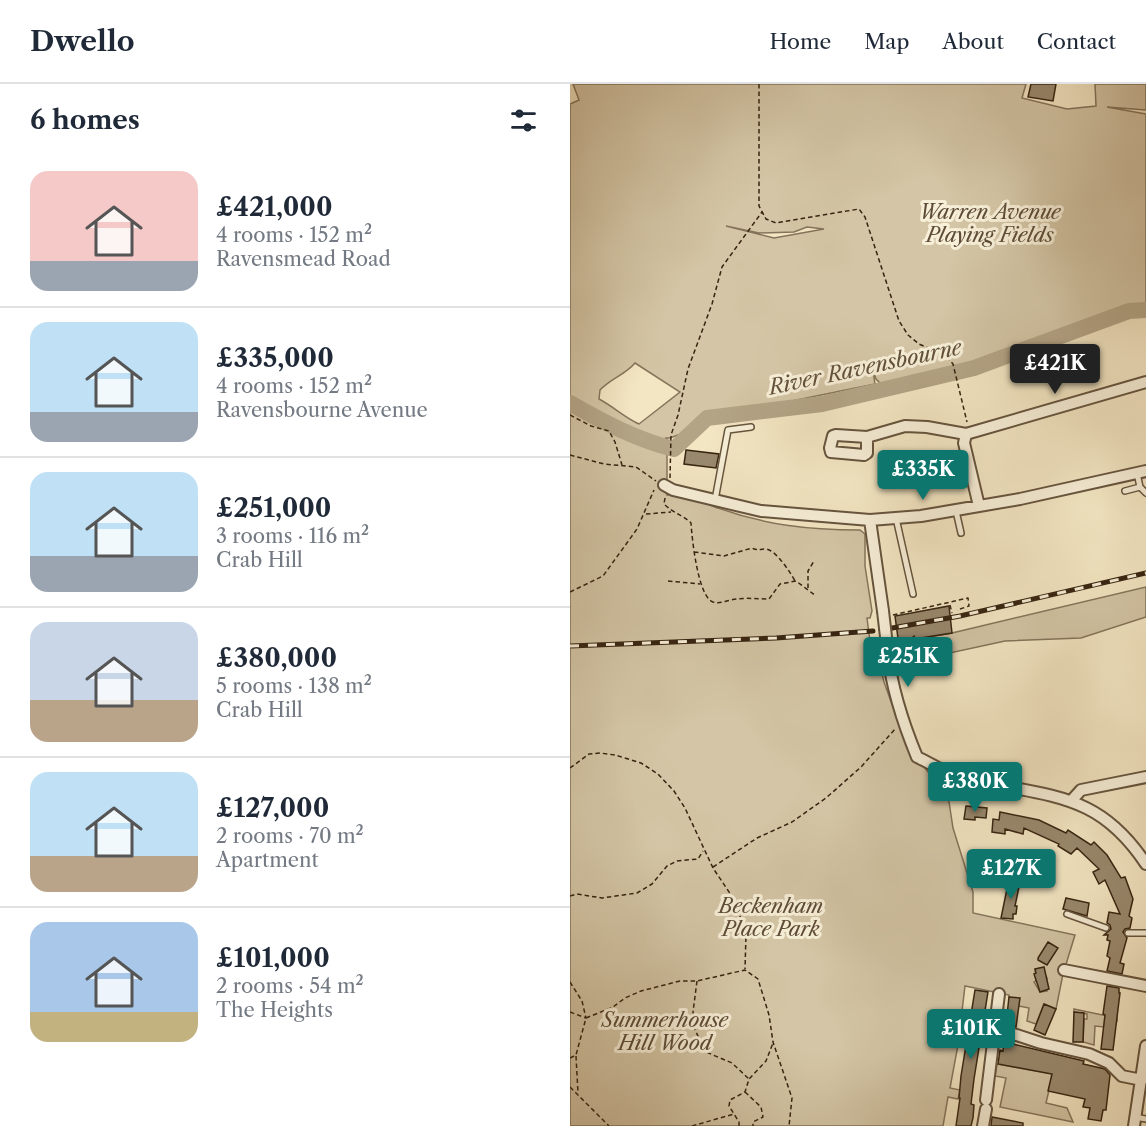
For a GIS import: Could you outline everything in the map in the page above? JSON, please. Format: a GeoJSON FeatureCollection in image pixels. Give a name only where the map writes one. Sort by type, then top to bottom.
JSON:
{"type":"FeatureCollection","features":[{"type":"Feature","properties":{"kind":"street"},"geometry":{"type":"LineString","coordinates":[[867,437],[905,426],[968,433],[1146,382]]}},
{"type":"Feature","properties":{"kind":"street"},"geometry":{"type":"LineString","coordinates":[[968,433],[964,443],[979,506]]}},
{"type":"Feature","properties":{"kind":"street"},"geometry":{"type":"LineString","coordinates":[[664,489],[761,511],[870,520],[956,510],[1020,499],[1141,472]]}},
{"type":"Feature","properties":{"kind":"street"},"geometry":{"type":"LineString","coordinates":[[870,520],[895,694],[917,757],[963,779],[1034,791],[1072,801],[1097,812],[1127,838],[1146,864]]}},
{"type":"Feature","properties":{"kind":"street"},"geometry":{"type":"LineString","coordinates":[[1072,801],[1082,790],[1146,777]]}},
{"type":"Feature","properties":{"kind":"street"},"geometry":{"type":"LineString","coordinates":[[1064,970],[1146,986]]}},
{"type":"Feature","properties":{"kind":"street"},"geometry":{"type":"LineString","coordinates":[[983,1126],[986,1104],[993,1085],[999,994]]}},
{"type":"Feature","properties":{"kind":"street"},"geometry":{"type":"LineString","coordinates":[[995,1028],[1041,1043],[1089,1054],[1109,1063],[1122,1076],[1144,1076]]}},
{"type":"Feature","properties":{"kind":"street"},"geometry":{"type":"LineString","coordinates":[[1138,1121],[1146,1046]]}},
{"type":"Feature","properties":{"kind":"lane"},"geometry":{"type":"LineString","coordinates":[[715,500],[728,430],[751,427]]}},
{"type":"Feature","properties":{"kind":"lane"},"geometry":{"type":"LineString","coordinates":[[1141,472],[1140,487],[1146,493]]}},
{"type":"Feature","properties":{"kind":"lane"},"geometry":{"type":"LineString","coordinates":[[1125,491],[1140,487]]}},
{"type":"Feature","properties":{"kind":"lane"},"geometry":{"type":"LineString","coordinates":[[956,510],[961,533]]}},
{"type":"Feature","properties":{"kind":"lane"},"geometry":{"type":"LineString","coordinates":[[896,518],[913,594]]}},
{"type":"Feature","properties":{"kind":"lane"},"geometry":{"type":"LineString","coordinates":[[1067,914],[1106,928]]}},
{"type":"Feature","properties":{"kind":"lane"},"geometry":{"type":"LineString","coordinates":[[1128,933],[1146,933]]}},
{"type":"Feature","properties":{"kind":"path"},"geometry":{"type":"LineString","coordinates":[[759,84],[759,206],[766,219],[776,223],[859,209],[865,218],[899,321],[908,335],[919,344],[945,355],[953,364],[968,433]]}},
{"type":"Feature","properties":{"kind":"path"},"geometry":{"type":"LineString","coordinates":[[570,592],[603,576],[637,530],[644,514],[670,481],[671,435],[688,369],[712,304],[722,267],[762,212]]}},
{"type":"Feature","properties":{"kind":"path"},"geometry":{"type":"LineString","coordinates":[[570,415],[591,426],[609,431],[623,466]]}},
{"type":"Feature","properties":{"kind":"path"},"geometry":{"type":"LineString","coordinates":[[570,455],[604,464],[636,467],[664,489]]}},
{"type":"Feature","properties":{"kind":"path"},"geometry":{"type":"LineString","coordinates":[[664,489],[664,504],[672,512],[686,518],[691,523],[700,584],[706,598],[711,602],[720,603],[747,598],[769,599],[780,584],[796,581]]}},
{"type":"Feature","properties":{"kind":"path"},"geometry":{"type":"LineString","coordinates":[[644,514],[672,512]]}},
{"type":"Feature","properties":{"kind":"path"},"geometry":{"type":"LineString","coordinates":[[694,552],[724,556],[752,548],[758,551],[766,549],[786,565],[796,581],[816,596]]}},
{"type":"Feature","properties":{"kind":"path"},"geometry":{"type":"LineString","coordinates":[[808,589],[808,572],[814,561]]}},
{"type":"Feature","properties":{"kind":"path"},"geometry":{"type":"LineString","coordinates":[[668,581],[700,584]]}},
{"type":"Feature","properties":{"kind":"path"},"geometry":{"type":"LineString","coordinates":[[884,614],[968,598],[969,606],[957,610]]}},
{"type":"Feature","properties":{"kind":"path"},"geometry":{"type":"LineString","coordinates":[[950,603],[952,613]]}},
{"type":"Feature","properties":{"kind":"path"},"geometry":{"type":"LineString","coordinates":[[889,649],[909,640],[916,633]]}},
{"type":"Feature","properties":{"kind":"path"},"geometry":{"type":"LineString","coordinates":[[713,868],[757,838],[792,822],[825,798],[861,767],[897,727]]}},
{"type":"Feature","properties":{"kind":"path"},"geometry":{"type":"LineString","coordinates":[[570,768],[589,754],[600,753],[641,763],[658,774],[674,791],[713,868],[735,901],[746,935],[745,970]]}},
{"type":"Feature","properties":{"kind":"path"},"geometry":{"type":"LineString","coordinates":[[570,896],[577,894],[602,898],[637,893],[652,884],[667,866],[677,861],[698,859],[704,850]]}},
{"type":"Feature","properties":{"kind":"path"},"geometry":{"type":"LineString","coordinates":[[570,1012],[586,1018],[613,1007],[625,998],[641,991],[680,981],[697,981],[745,970],[758,979],[769,1015],[773,1042],[792,1098],[789,1126]]}},
{"type":"Feature","properties":{"kind":"path"},"geometry":{"type":"LineString","coordinates":[[697,981],[693,1012],[695,1029],[706,1052],[732,1063],[749,1079]]}},
{"type":"Feature","properties":{"kind":"path"},"geometry":{"type":"LineString","coordinates":[[570,982],[582,1001],[586,1018],[576,1055],[578,1093]]}},
{"type":"Feature","properties":{"kind":"path"},"geometry":{"type":"LineString","coordinates":[[739,1126],[729,1106],[730,1100],[745,1092],[749,1079],[766,1061],[773,1042]]}},
{"type":"Feature","properties":{"kind":"path"},"geometry":{"type":"LineString","coordinates":[[570,1058],[576,1055]]}},
{"type":"Feature","properties":{"kind":"path"},"geometry":{"type":"LineString","coordinates":[[570,1087],[609,1126]]}},
{"type":"Feature","properties":{"kind":"path"},"geometry":{"type":"LineString","coordinates":[[745,1092],[761,1107],[763,1117],[753,1122],[753,1126]]}},
{"type":"Feature","properties":{"kind":"path"},"geometry":{"type":"LineString","coordinates":[[692,1126],[734,1114]]}},
{"type":"Feature","properties":{"kind":"green space"},"geometry":{"type":"Polygon","coordinates":[[[573,84],[1026,84],[1022,98],[1067,109],[1096,106],[1095,84],[1146,84],[1146,110],[1107,107],[1146,114],[1146,306],[967,370],[883,386],[876,379],[873,371],[875,384],[787,402],[744,414],[744,410],[665,438],[667,439],[667,495],[685,496],[733,513],[769,522],[822,529],[860,530],[865,534],[865,566],[872,611],[870,618],[867,618],[870,641],[877,641],[878,659],[884,682],[908,749],[943,786],[949,802],[953,828],[973,892],[973,913],[1075,935],[1063,974],[1056,1009],[1044,1004],[1036,1024],[1027,1021],[1029,1008],[1019,1006],[1009,995],[965,986],[950,1088],[960,1090],[958,1099],[948,1097],[943,1126],[570,1126],[570,104],[579,100],[573,84]],[[726,226],[774,238],[824,229],[807,227],[794,232],[759,233],[726,226]],[[635,363],[600,390],[599,399],[639,424],[680,392],[635,363]],[[1041,968],[1035,969],[1036,981],[1034,982],[1040,992],[1047,991],[1047,978],[1041,968]]]}},
{"type":"Feature","properties":{"kind":"green space"},"geometry":{"type":"Polygon","coordinates":[[[1146,587],[1146,617],[1081,638],[1005,641],[922,659],[916,656],[915,639],[952,633],[1146,587]]]}},
{"type":"Feature","properties":{"kind":"green space"},"geometry":{"type":"Polygon","coordinates":[[[1074,1009],[1117,1018],[1117,1021],[1105,1019],[1104,1027],[1095,1026],[1094,1045],[1083,1042],[1084,1019],[1087,1019],[1087,1014],[1074,1012],[1074,1009]]]}},
{"type":"Feature","properties":{"kind":"green space"},"geometry":{"type":"Polygon","coordinates":[[[997,1064],[1081,1079],[1050,1086],[1046,1103],[1067,1108],[1073,1122],[1000,1107],[1006,1078],[995,1076],[997,1064]]]}},
{"type":"Feature","properties":{"kind":"building"},"geometry":{"type":"Polygon","coordinates":[[[1031,84],[1056,84],[1053,101],[1028,97],[1031,84]]]}},
{"type":"Feature","properties":{"kind":"building"},"geometry":{"type":"Polygon","coordinates":[[[686,450],[719,454],[716,468],[684,464],[686,450]]]}},
{"type":"Feature","properties":{"kind":"building"},"geometry":{"type":"Polygon","coordinates":[[[949,606],[952,633],[915,639],[916,656],[909,658],[908,653],[900,653],[895,616],[949,606]]]}},
{"type":"Feature","properties":{"kind":"building"},"geometry":{"type":"Polygon","coordinates":[[[966,806],[987,808],[986,818],[964,819],[966,806]]]}},
{"type":"Feature","properties":{"kind":"building"},"geometry":{"type":"Polygon","coordinates":[[[1000,812],[1039,820],[1066,833],[1068,830],[1091,845],[1094,842],[1107,855],[1121,878],[1125,877],[1133,899],[1129,916],[1132,918],[1130,928],[1123,932],[1127,938],[1120,963],[1124,964],[1122,974],[1107,971],[1110,941],[1107,940],[1108,935],[1104,935],[1111,929],[1107,923],[1109,912],[1120,914],[1105,880],[1099,884],[1093,872],[1099,869],[1077,848],[1071,854],[1058,846],[1059,844],[1024,828],[1023,834],[1005,829],[1005,834],[992,832],[993,819],[999,820],[1000,812]]]}},
{"type":"Feature","properties":{"kind":"building"},"geometry":{"type":"Polygon","coordinates":[[[1009,879],[1020,882],[1015,906],[1017,906],[1016,914],[1013,914],[1013,919],[1001,918],[1009,879]]]}},
{"type":"Feature","properties":{"kind":"building"},"geometry":{"type":"Polygon","coordinates":[[[1066,898],[1089,903],[1087,916],[1063,909],[1066,898]]]}},
{"type":"Feature","properties":{"kind":"building"},"geometry":{"type":"Polygon","coordinates":[[[1048,942],[1058,948],[1047,965],[1038,958],[1048,942]]]}},
{"type":"Feature","properties":{"kind":"building"},"geometry":{"type":"Polygon","coordinates":[[[1044,967],[1049,989],[1040,992],[1034,974],[1035,969],[1044,967]]]}},
{"type":"Feature","properties":{"kind":"building"},"geometry":{"type":"Polygon","coordinates":[[[1107,986],[1119,988],[1120,993],[1113,1050],[1101,1049],[1107,986]]]}},
{"type":"Feature","properties":{"kind":"building"},"geometry":{"type":"Polygon","coordinates":[[[975,990],[988,992],[971,1104],[974,1105],[973,1118],[971,1126],[956,1126],[961,1076],[975,990]]]}},
{"type":"Feature","properties":{"kind":"building"},"geometry":{"type":"Polygon","coordinates":[[[1009,997],[1020,998],[1016,1027],[1006,1024],[1009,997]]]}},
{"type":"Feature","properties":{"kind":"building"},"geometry":{"type":"Polygon","coordinates":[[[1044,1004],[1056,1009],[1045,1035],[1034,1030],[1044,1004]]]}},
{"type":"Feature","properties":{"kind":"building"},"geometry":{"type":"Polygon","coordinates":[[[1074,1012],[1084,1013],[1083,1042],[1073,1042],[1074,1012]]]}},
{"type":"Feature","properties":{"kind":"building"},"geometry":{"type":"Polygon","coordinates":[[[1004,1042],[1084,1061],[1083,1064],[1105,1069],[1110,1075],[1106,1110],[1103,1110],[1101,1121],[1088,1119],[1090,1108],[1083,1107],[1085,1099],[1048,1091],[1052,1074],[998,1064],[1004,1042]]]}},
{"type":"Feature","properties":{"kind":"building"},"geometry":{"type":"Polygon","coordinates":[[[992,1117],[1023,1123],[1023,1126],[991,1126],[992,1117]]]}},
{"type":"Feature","properties":{"kind":"waterway","name":"River Ravensbourne"},"geometry":{"type":"LineString","coordinates":[[570,403],[620,430],[674,449],[707,418],[822,404],[974,368],[1129,311],[1146,310]]}},
{"type":"Feature","properties":{"kind":"railway"},"geometry":{"type":"LineString","coordinates":[[881,630],[960,616],[1146,573]]}},
{"type":"Feature","properties":{"kind":"railway"},"geometry":{"type":"LineString","coordinates":[[570,646],[776,638],[873,631]]}},
{"type":"Feature","properties":{"kind":"park label","name":"Warren Avenue Playing Fields"},"geometry":{"type":"Point","coordinates":[990,224]}},
{"type":"Feature","properties":{"kind":"park label","name":"Beckenham Place Park"},"geometry":{"type":"Point","coordinates":[771,918]}},
{"type":"Feature","properties":{"kind":"park label","name":"Summerhouse Hill Wood"},"geometry":{"type":"Point","coordinates":[665,1032]}}]}
